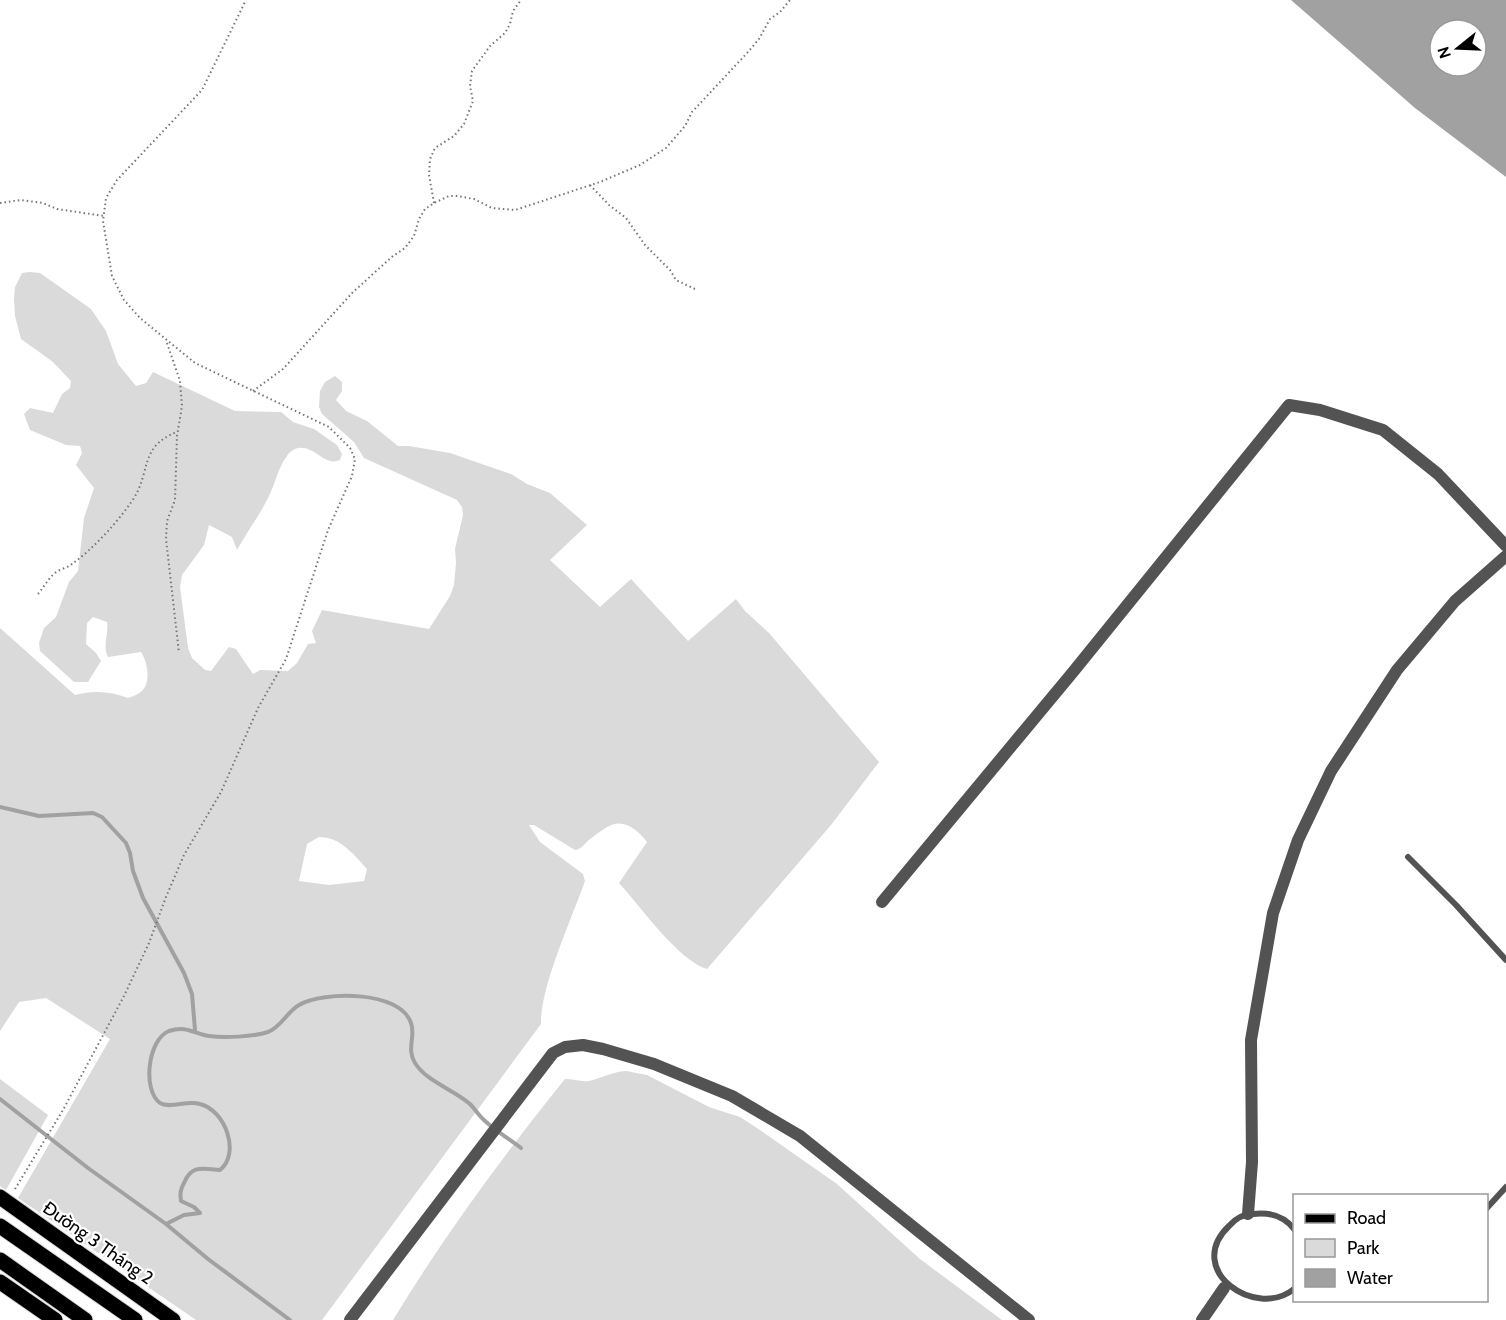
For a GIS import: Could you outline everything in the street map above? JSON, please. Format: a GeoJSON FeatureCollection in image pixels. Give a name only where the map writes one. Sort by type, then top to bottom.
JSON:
{"type":"FeatureCollection","features":[{"type":"Feature","properties":{"kind":"main road","name":"Đường 3 Tháng 2"},"geometry":{"type":"LineString","coordinates":[[3,1199],[172,1320]]}},
{"type":"Feature","properties":{"kind":"main road"},"geometry":{"type":"LineString","coordinates":[[0,1226],[135,1320]]}},
{"type":"Feature","properties":{"kind":"main road"},"geometry":{"type":"LineString","coordinates":[[0,1260],[85,1320]]}},
{"type":"Feature","properties":{"kind":"main road"},"geometry":{"type":"LineString","coordinates":[[0,1282],[55,1320]]}},
{"type":"Feature","properties":{"kind":"street"},"geometry":{"type":"LineString","coordinates":[[882,902],[1080,663],[1288,405],[1320,410],[1383,430],[1438,474],[1506,546]]}},
{"type":"Feature","properties":{"kind":"street"},"geometry":{"type":"LineString","coordinates":[[1248,1214],[1252,1162],[1251,1040],[1273,913],[1298,840],[1330,771],[1397,670],[1455,602],[1506,556]]}},
{"type":"Feature","properties":{"kind":"street"},"geometry":{"type":"LineString","coordinates":[[350,1320],[553,1053],[565,1047],[583,1044],[654,1064],[722,1092],[800,1136],[1029,1320]]}},
{"type":"Feature","properties":{"kind":"street"},"geometry":{"type":"LineString","coordinates":[[1202,1320],[1224,1288]]}},
{"type":"Feature","properties":{"kind":"lane"},"geometry":{"type":"LineString","coordinates":[[1408,857],[1506,960]]}},
{"type":"Feature","properties":{"kind":"lane"},"geometry":{"type":"LineString","coordinates":[[1488,1207],[1506,1187]]}},
{"type":"Feature","properties":{"kind":"lane"},"geometry":{"type":"LineString","coordinates":[[1293,1228],[1278,1216],[1263,1213],[1248,1214],[1234,1220],[1223,1231],[1216,1245],[1214,1260],[1217,1275],[1224,1288],[1236,1298],[1250,1304],[1265,1305],[1280,1301],[1293,1290]]}},
{"type":"Feature","properties":{"kind":"path"},"geometry":{"type":"LineString","coordinates":[[3,1199],[63,1110],[124,996],[149,943],[184,855],[221,792],[258,708],[286,659],[328,530],[352,476],[355,459],[350,448],[329,427],[195,363],[140,318],[124,300],[112,276],[104,216],[106,198],[117,180],[202,90],[246,0]]}},
{"type":"Feature","properties":{"kind":"path"},"geometry":{"type":"LineString","coordinates":[[434,203],[429,175],[430,159],[435,148],[454,136],[464,124],[473,101],[470,86],[472,71],[490,46],[504,33],[510,24],[513,11],[521,0]]}},
{"type":"Feature","properties":{"kind":"path"},"geometry":{"type":"LineString","coordinates":[[253,391],[283,369],[353,292],[405,248],[414,236],[425,209],[434,203],[449,196],[457,196],[474,199],[492,208],[515,210],[590,185],[640,165],[666,148],[685,126],[692,112],[748,52],[759,39],[770,19],[780,12],[790,0]]}},
{"type":"Feature","properties":{"kind":"path"},"geometry":{"type":"LineString","coordinates":[[590,185],[609,205],[626,218],[645,245],[670,270],[676,280],[697,290]]}},
{"type":"Feature","properties":{"kind":"path"},"geometry":{"type":"LineString","coordinates":[[0,203],[21,200],[43,203],[57,209],[104,216]]}},
{"type":"Feature","properties":{"kind":"path"},"geometry":{"type":"LineString","coordinates":[[167,342],[182,392],[177,432],[175,500],[167,521],[166,538],[179,653]]}},
{"type":"Feature","properties":{"kind":"path"},"geometry":{"type":"LineString","coordinates":[[38,594],[50,578],[71,565],[118,520],[140,488],[146,465],[156,444],[163,437],[177,432]]}},
{"type":"Feature","properties":{"kind":"green space"},"geometry":{"type":"Polygon","coordinates":[[[22,273],[40,273],[91,309],[106,331],[118,364],[136,386],[146,383],[153,372],[235,411],[281,412],[293,422],[314,429],[337,445],[342,454],[340,460],[329,461],[304,448],[290,452],[281,465],[264,505],[237,550],[232,537],[209,525],[204,545],[182,575],[180,587],[188,648],[192,658],[205,670],[211,671],[229,647],[236,649],[253,674],[260,670],[288,671],[297,663],[308,644],[316,643],[312,631],[322,610],[429,629],[450,596],[454,585],[455,549],[463,515],[462,507],[457,500],[364,458],[354,442],[322,414],[319,407],[320,391],[325,382],[335,376],[342,382],[342,391],[336,400],[346,411],[367,421],[398,446],[450,453],[511,474],[527,484],[550,493],[587,525],[550,560],[600,607],[631,579],[688,641],[736,599],[745,611],[769,633],[879,762],[831,825],[707,969],[696,964],[672,944],[619,883],[647,842],[637,832],[624,824],[612,825],[575,850],[534,825],[529,825],[540,842],[583,874],[585,881],[551,972],[542,1009],[541,1024],[322,1320],[196,1320],[18,1198],[110,1039],[46,998],[19,1002],[0,1031],[0,628],[75,695],[102,692],[128,698],[144,689],[148,674],[141,652],[108,657],[106,653],[107,622],[93,617],[87,623],[86,644],[101,661],[88,682],[74,682],[40,651],[39,643],[44,628],[56,617],[69,582],[78,571],[84,518],[94,488],[76,465],[82,453],[80,446],[66,445],[30,430],[24,414],[30,408],[53,413],[62,394],[70,388],[71,381],[53,362],[21,339],[15,316],[14,299],[15,287],[22,273]],[[319,837],[307,844],[299,881],[329,885],[364,881],[367,869],[340,843],[319,837]]]}},
{"type":"Feature","properties":{"kind":"green space"},"geometry":{"type":"Polygon","coordinates":[[[626,1071],[647,1075],[709,1107],[740,1117],[760,1130],[837,1184],[920,1259],[1002,1320],[393,1320],[475,1197],[565,1079],[589,1081],[626,1071]]]}},
{"type":"Feature","properties":{"kind":"green space"},"geometry":{"type":"Polygon","coordinates":[[[0,1079],[48,1115],[6,1190],[0,1186],[0,1079]]]}},
{"type":"Feature","properties":{"kind":"water"},"geometry":{"type":"Polygon","coordinates":[[[1291,0],[1506,0],[1506,177],[1415,108],[1291,0]]]}},
{"type":"Feature","properties":{"kind":"waterway"},"geometry":{"type":"LineString","coordinates":[[0,807],[39,816],[93,813],[102,817],[126,843],[143,898],[184,973],[192,994],[195,1030]]}},
{"type":"Feature","properties":{"kind":"waterway"},"geometry":{"type":"LineString","coordinates":[[166,1224],[184,1215],[200,1213],[194,1207],[181,1201],[182,1188],[187,1177],[194,1170],[220,1170],[226,1163],[229,1143],[223,1123],[209,1108],[195,1103],[164,1105],[154,1097],[149,1077],[152,1054],[156,1044],[162,1036],[175,1029],[186,1029],[204,1035],[222,1037],[262,1034],[277,1027],[295,1008],[310,1000],[360,996],[392,1004],[404,1012],[412,1028],[412,1058],[420,1070],[470,1104],[489,1125],[521,1148]]}},
{"type":"Feature","properties":{"kind":"waterway"},"geometry":{"type":"LineString","coordinates":[[0,1099],[290,1320]]}}]}
